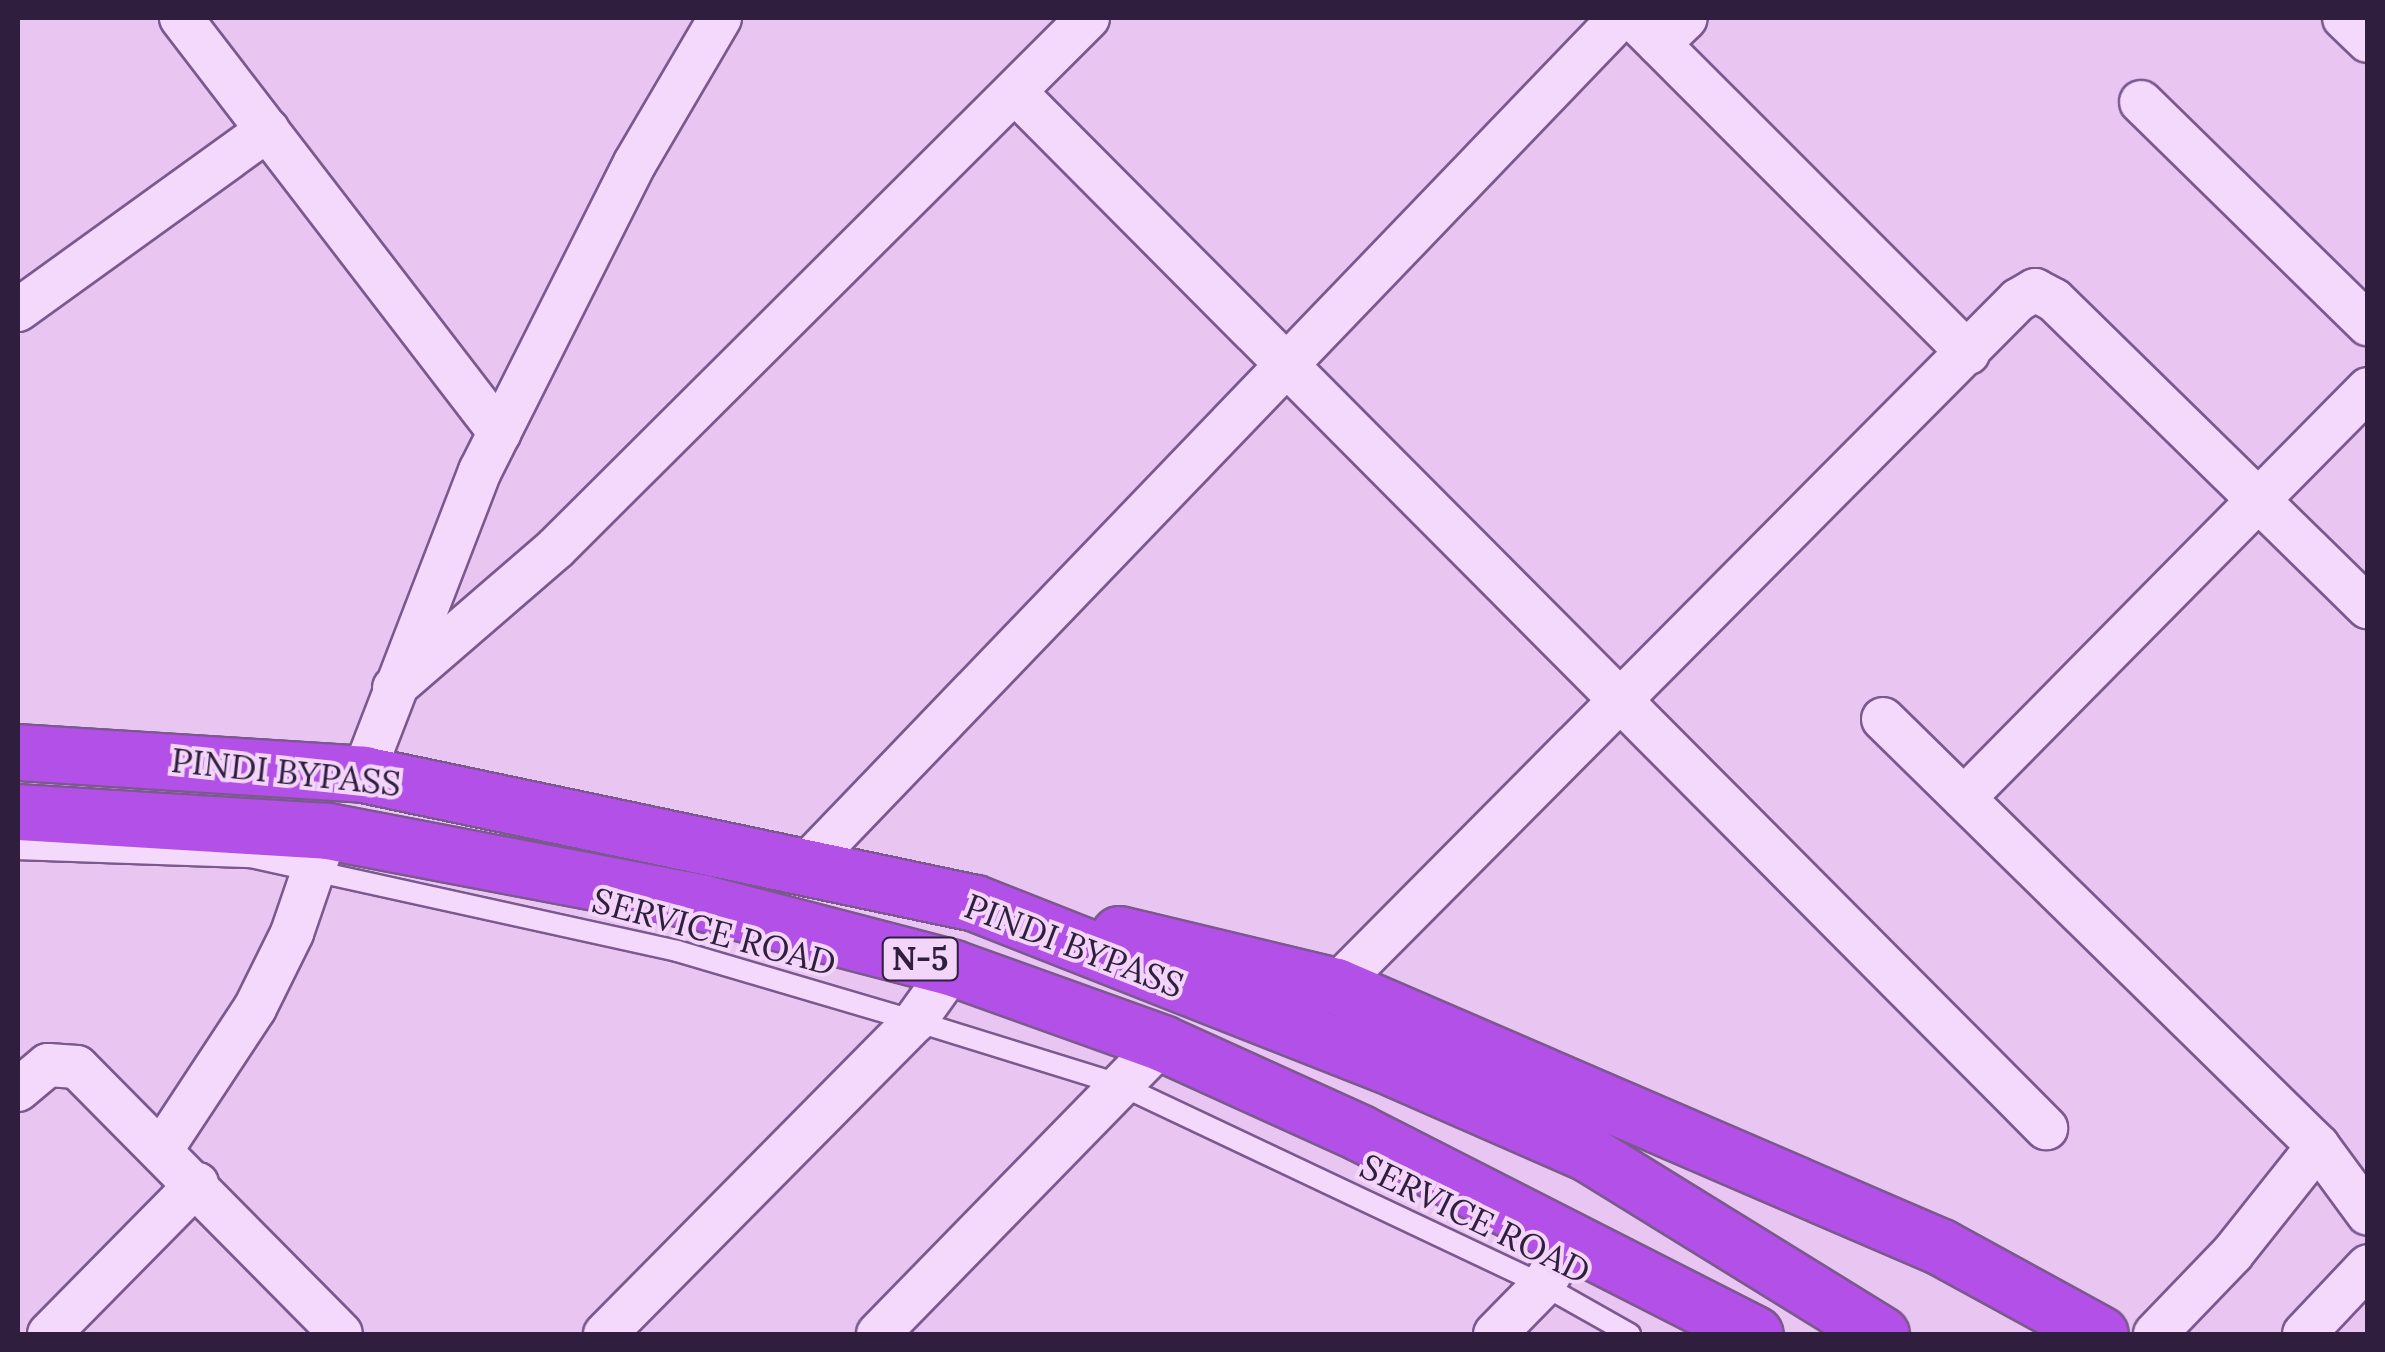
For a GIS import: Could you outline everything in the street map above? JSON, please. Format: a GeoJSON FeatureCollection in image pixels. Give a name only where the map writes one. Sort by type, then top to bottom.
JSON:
{"type":"FeatureCollection","features":[{"type":"Feature","properties":{"kind":"highway","name":"PINDI BYPASS"},"geometry":{"type":"LineString","coordinates":[[18,752],[364,774],[974,903],[1398,1070],[1589,1154],[1881,1334]]}},
{"type":"Feature","properties":{"kind":"highway","name":"PINDI BYPASS"},"geometry":{"type":"LineString","coordinates":[[18,812],[700,902],[953,968],[1162,1043],[1573,1237],[1755,1334]]}},
{"type":"Feature","properties":{"kind":"highway"},"geometry":{"type":"LineString","coordinates":[[974,903],[1296,972],[1336,986],[1710,1150],[1941,1246],[2100,1334]]}},
{"type":"Feature","properties":{"kind":"highway"},"geometry":{"type":"LineString","coordinates":[[1710,1150],[1788,1202],[2023,1334]]}},
{"type":"Feature","properties":{"kind":"street"},"geometry":{"type":"LineString","coordinates":[[182,18],[500,433]]}},
{"type":"Feature","properties":{"kind":"street"},"geometry":{"type":"LineString","coordinates":[[364,774],[394,688],[500,433],[636,163],[720,18]]}},
{"type":"Feature","properties":{"kind":"street"},"geometry":{"type":"LineString","coordinates":[[394,688],[556,548],[1088,18]]}},
{"type":"Feature","properties":{"kind":"street"},"geometry":{"type":"LineString","coordinates":[[805,866],[1285,362],[1620,18]]}},
{"type":"Feature","properties":{"kind":"street"},"geometry":{"type":"LineString","coordinates":[[2344,18],[2368,41]]}},
{"type":"Feature","properties":{"kind":"street"},"geometry":{"type":"LineString","coordinates":[[1659,26],[1968,353]]}},
{"type":"Feature","properties":{"kind":"street"},"geometry":{"type":"LineString","coordinates":[[1014,92],[1622,696],[2046,1128]]}},
{"type":"Feature","properties":{"kind":"street"},"geometry":{"type":"LineString","coordinates":[[2141,102],[2368,324]]}},
{"type":"Feature","properties":{"kind":"street"},"geometry":{"type":"LineString","coordinates":[[18,310],[268,130]]}},
{"type":"Feature","properties":{"kind":"street"},"geometry":{"type":"LineString","coordinates":[[1336,986],[1622,696],[2035,290],[2054,300],[2368,606]]}},
{"type":"Feature","properties":{"kind":"street"},"geometry":{"type":"LineString","coordinates":[[1964,798],[2368,389]]}},
{"type":"Feature","properties":{"kind":"street"},"geometry":{"type":"LineString","coordinates":[[1882,719],[2318,1146],[2368,1214]]}},
{"type":"Feature","properties":{"kind":"street"},"geometry":{"type":"LineString","coordinates":[[162,1149],[256,1008],[320,852]]}},
{"type":"Feature","properties":{"kind":"street"},"geometry":{"type":"LineString","coordinates":[[605,1334],[915,1021],[953,968]]}},
{"type":"Feature","properties":{"kind":"street"},"geometry":{"type":"LineString","coordinates":[[878,1334],[1162,1043]]}},
{"type":"Feature","properties":{"kind":"street"},"geometry":{"type":"LineString","coordinates":[[18,1090],[48,1065],[76,1067],[197,1184],[333,1332]]}},
{"type":"Feature","properties":{"kind":"street"},"geometry":{"type":"LineString","coordinates":[[2154,1334],[2232,1254],[2318,1146]]}},
{"type":"Feature","properties":{"kind":"street"},"geometry":{"type":"LineString","coordinates":[[48,1334],[197,1184]]}},
{"type":"Feature","properties":{"kind":"street"},"geometry":{"type":"LineString","coordinates":[[1495,1334],[1542,1284],[1573,1237]]}},
{"type":"Feature","properties":{"kind":"street"},"geometry":{"type":"LineString","coordinates":[[2304,1334],[2368,1266]]}},
{"type":"Feature","properties":{"kind":"lane","name":"SERVICE ROAD"},"geometry":{"type":"LineString","coordinates":[[18,849],[250,857],[320,852],[677,950],[915,1021],[1118,1084],[1542,1284],[1630,1334]]}}]}
